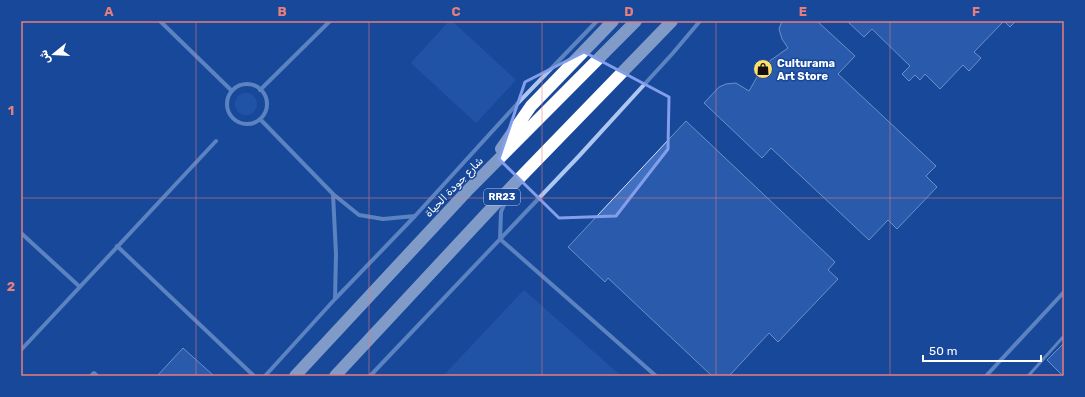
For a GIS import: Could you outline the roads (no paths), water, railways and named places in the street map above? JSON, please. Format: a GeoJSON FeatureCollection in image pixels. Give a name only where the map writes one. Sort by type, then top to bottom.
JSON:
{"type":"FeatureCollection","features":[{"type":"Feature","properties":{"kind":"highway"},"geometry":{"type":"LineString","coordinates":[[486,172],[531,106],[613,21]]}},
{"type":"Feature","properties":{"kind":"highway","name":"شارع جودة الحياة"},"geometry":{"type":"LineString","coordinates":[[295,376],[463,195],[636,21]]}},
{"type":"Feature","properties":{"kind":"highway","name":"RR23"},"geometry":{"type":"LineString","coordinates":[[335,376],[512,186],[672,21]]}},
{"type":"Feature","properties":{"kind":"street"},"geometry":{"type":"LineString","coordinates":[[160,21],[232,91]]}},
{"type":"Feature","properties":{"kind":"street"},"geometry":{"type":"LineString","coordinates":[[260,90],[330,21]]}},
{"type":"Feature","properties":{"kind":"street"},"geometry":{"type":"LineString","coordinates":[[265,376],[335,300],[416,216],[517,104],[597,21]]}},
{"type":"Feature","properties":{"kind":"street"},"geometry":{"type":"LineString","coordinates":[[370,376],[500,240],[673,53],[700,21]]}},
{"type":"Feature","properties":{"kind":"street"},"geometry":{"type":"LineString","coordinates":[[249,84],[260,90],[264,95],[266,107],[260,119],[255,122],[243,124],[233,118],[229,113],[227,102],[232,91],[242,85],[249,84]]}},
{"type":"Feature","properties":{"kind":"street"},"geometry":{"type":"LineString","coordinates":[[260,119],[333,194],[359,214],[383,219],[416,216]]}},
{"type":"Feature","properties":{"kind":"street"},"geometry":{"type":"LineString","coordinates":[[21,350],[216,141]]}},
{"type":"Feature","properties":{"kind":"street"},"geometry":{"type":"LineString","coordinates":[[512,186],[500,212],[500,240],[656,376]]}},
{"type":"Feature","properties":{"kind":"street"},"geometry":{"type":"LineString","coordinates":[[333,194],[336,254],[335,300]]}},
{"type":"Feature","properties":{"kind":"street"},"geometry":{"type":"LineString","coordinates":[[21,233],[80,287]]}},
{"type":"Feature","properties":{"kind":"street"},"geometry":{"type":"LineString","coordinates":[[117,246],[254,376]]}},
{"type":"Feature","properties":{"kind":"street"},"geometry":{"type":"LineString","coordinates":[[986,376],[1064,292]]}},
{"type":"Feature","properties":{"kind":"street"},"geometry":{"type":"LineString","coordinates":[[91,376],[94,373],[97,376]]}},
{"type":"Feature","properties":{"kind":"lane"},"geometry":{"type":"LineString","coordinates":[[1029,375],[1064,336]]}},
{"type":"Feature","properties":{"kind":"place","name":"Culturama Art Store"},"geometry":{"type":"Point","coordinates":[763,69]}}]}
